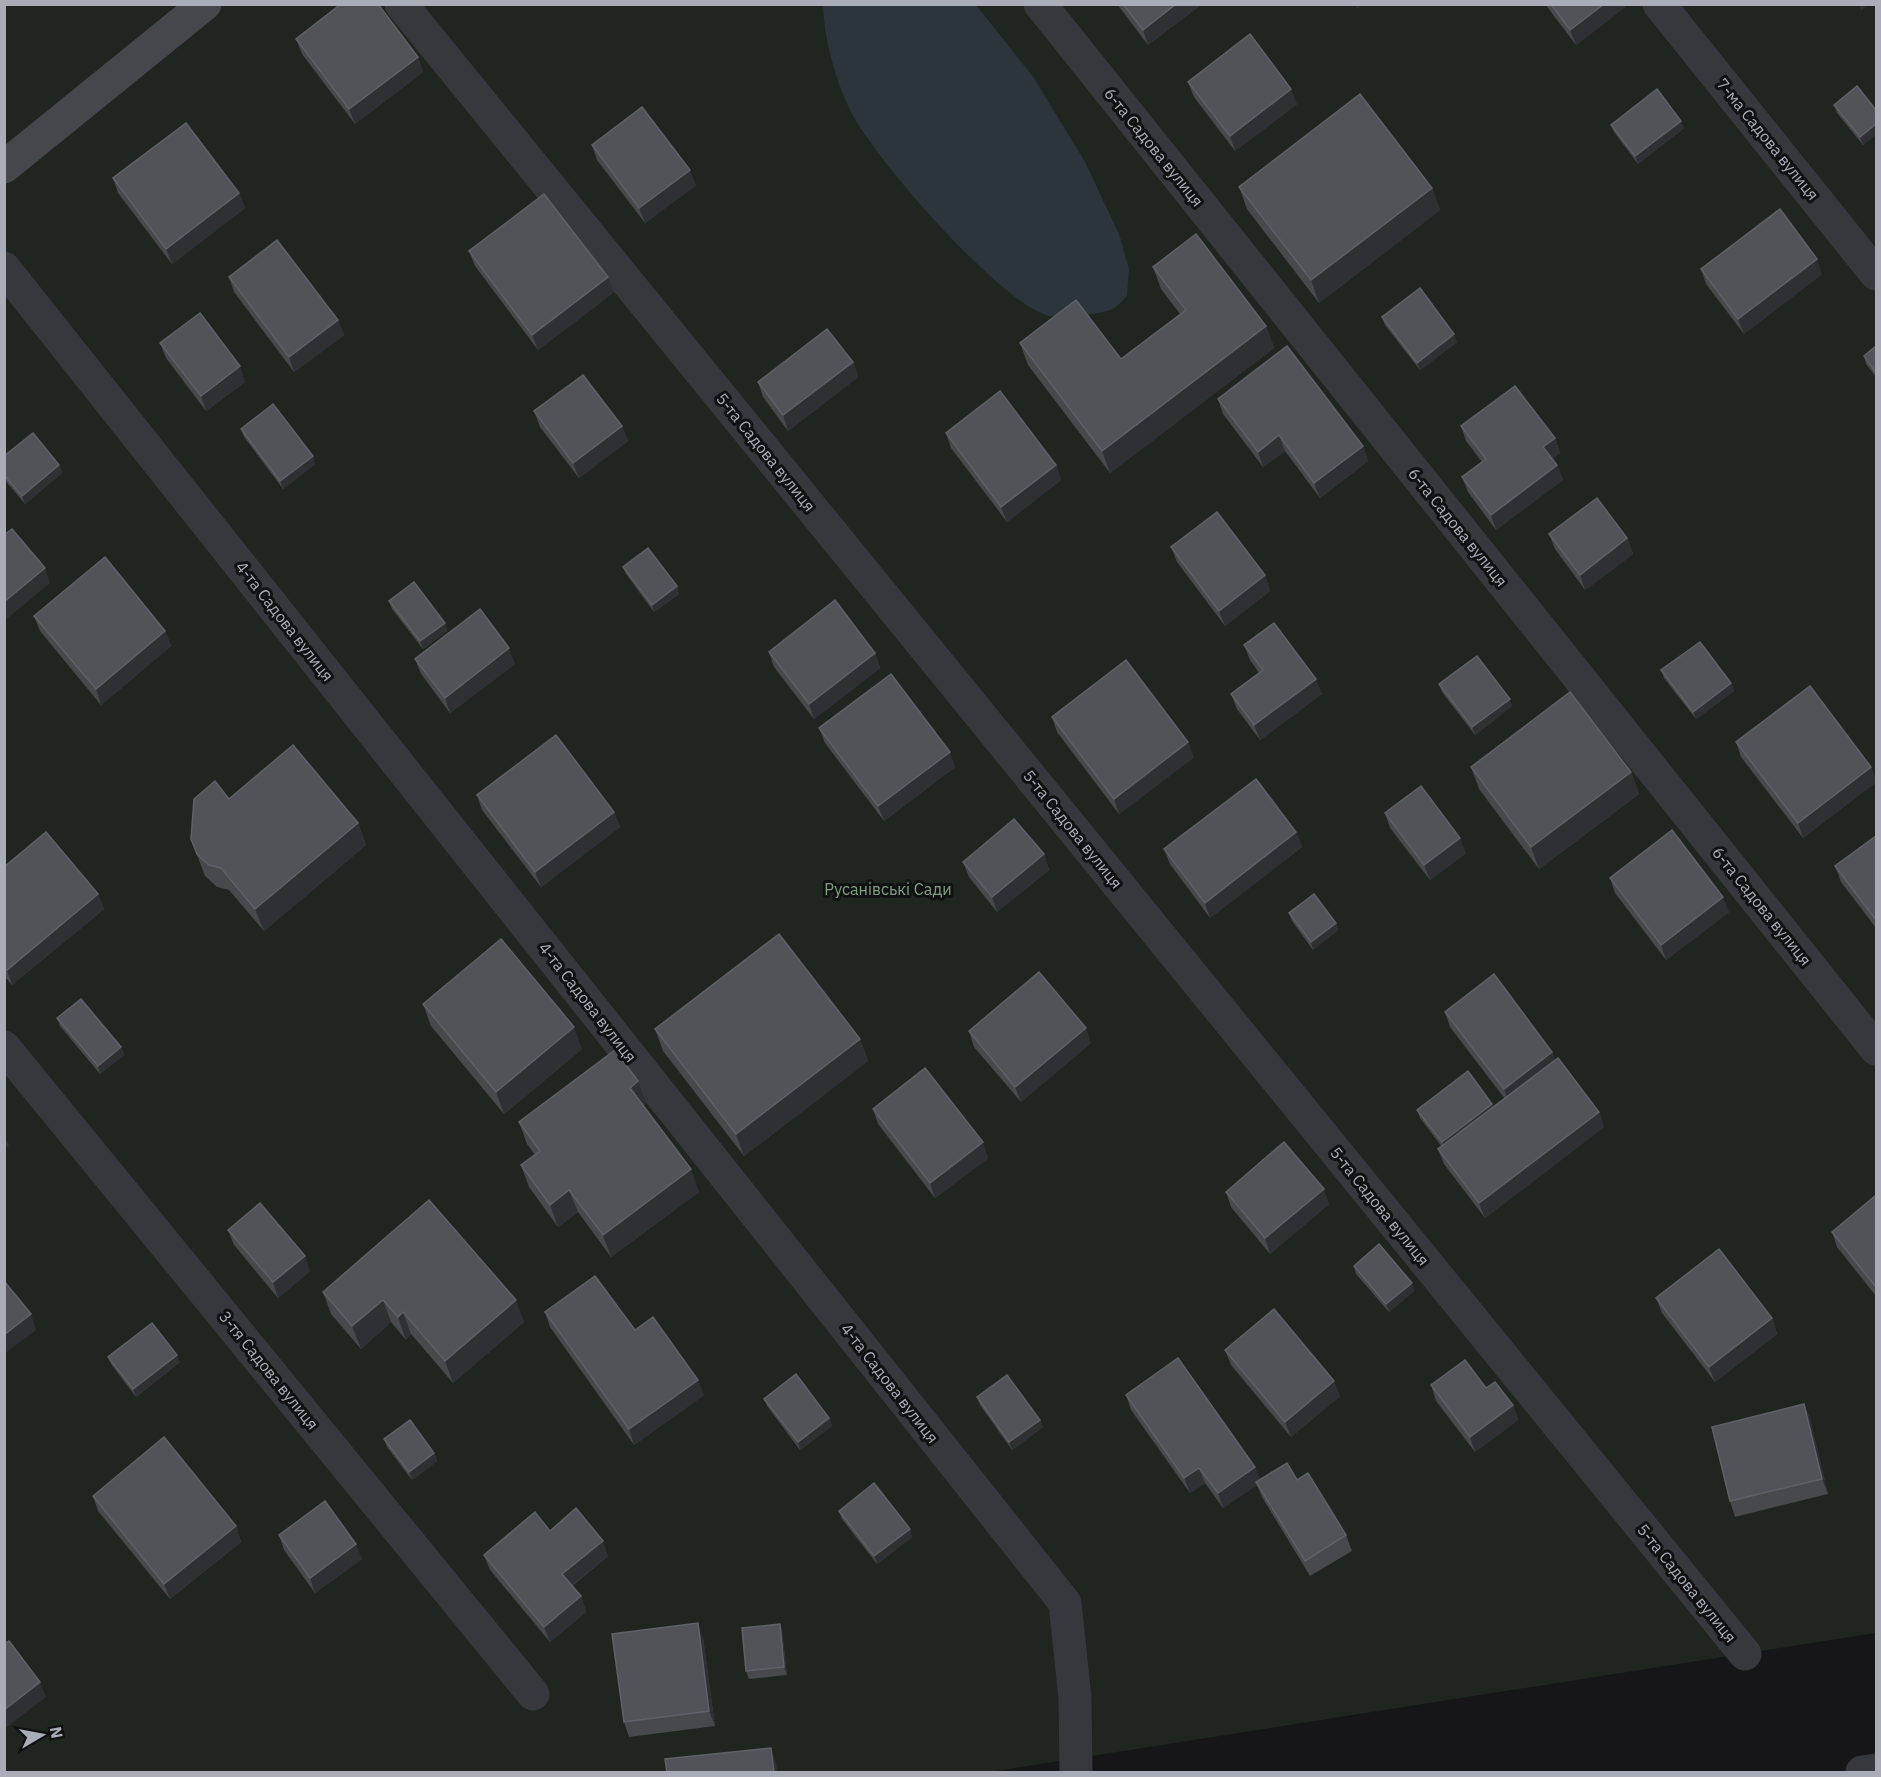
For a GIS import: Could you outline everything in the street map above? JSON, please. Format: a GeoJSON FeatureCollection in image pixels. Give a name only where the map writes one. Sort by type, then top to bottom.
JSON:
{"type":"FeatureCollection","features":[{"type":"Feature","properties":{"kind":"main road"},"geometry":{"type":"LineString","coordinates":[[4,167],[205,4]]}},
{"type":"Feature","properties":{"kind":"street","name":"5-та Садова вулиця"},"geometry":{"type":"LineString","coordinates":[[401,4],[1745,1654]]}},
{"type":"Feature","properties":{"kind":"street","name":"6-та Садова вулиця"},"geometry":{"type":"LineString","coordinates":[[1040,4],[1876,1049]]}},
{"type":"Feature","properties":{"kind":"street","name":"7-ма Садова вулиця"},"geometry":{"type":"LineString","coordinates":[[1659,4],[1876,274]]}},
{"type":"Feature","properties":{"kind":"street","name":"4-та Садова вулиця"},"geometry":{"type":"LineString","coordinates":[[4,268],[1065,1603],[1075,1698],[1076,1773]]}},
{"type":"Feature","properties":{"kind":"street","name":"3-тя Садова вулиця"},"geometry":{"type":"LineString","coordinates":[[4,1047],[533,1694]]}},
{"type":"Feature","properties":{"kind":"street"},"geometry":{"type":"LineString","coordinates":[[1862,1773],[1876,1770]]}},
{"type":"Feature","properties":{"kind":"green space","name":"Русанівські Сади"},"geometry":{"type":"Polygon","coordinates":[[[5,5],[1876,5],[1876,1633],[989,1772],[5,1772],[5,5]]]}},
{"type":"Feature","properties":{"kind":"shaded area"},"geometry":{"type":"Polygon","coordinates":[[[823,5],[976,5],[1034,78],[1085,162],[1119,234],[1129,269],[1127,296],[1113,309],[1073,316],[1050,316],[1028,306],[970,257],[908,190],[860,128],[848,106],[834,69],[825,30],[823,5]]]}},
{"type":"Feature","properties":{"kind":"building"},"geometry":{"type":"Polygon","coordinates":[[[341,4],[378,4],[418,57],[349,109],[296,39],[341,4]]]}},
{"type":"Feature","properties":{"kind":"building"},"geometry":{"type":"Polygon","coordinates":[[[1123,4],[1176,4],[1143,30],[1123,4]]]}},
{"type":"Feature","properties":{"kind":"building"},"geometry":{"type":"Polygon","coordinates":[[[1551,4],[1604,4],[1570,30],[1551,4]]]}},
{"type":"Feature","properties":{"kind":"building"},"geometry":{"type":"Polygon","coordinates":[[[1250,34],[1291,89],[1230,136],[1188,82],[1250,34]]]}},
{"type":"Feature","properties":{"kind":"building"},"geometry":{"type":"Polygon","coordinates":[[[1857,86],[1876,110],[1876,124],[1860,137],[1834,105],[1857,86]]]}},
{"type":"Feature","properties":{"kind":"building"},"geometry":{"type":"Polygon","coordinates":[[[1657,89],[1681,121],[1635,156],[1611,125],[1657,89]]]}},
{"type":"Feature","properties":{"kind":"building"},"geometry":{"type":"Polygon","coordinates":[[[1360,94],[1432,188],[1311,280],[1239,187],[1360,94]]]}},
{"type":"Feature","properties":{"kind":"building"},"geometry":{"type":"Polygon","coordinates":[[[642,107],[690,170],[639,208],[592,145],[642,107]]]}},
{"type":"Feature","properties":{"kind":"building"},"geometry":{"type":"Polygon","coordinates":[[[186,123],[239,193],[166,249],[113,178],[186,123]]]}},
{"type":"Feature","properties":{"kind":"building"},"geometry":{"type":"Polygon","coordinates":[[[544,194],[608,277],[532,335],[469,251],[544,194]]]}},
{"type":"Feature","properties":{"kind":"building"},"geometry":{"type":"Polygon","coordinates":[[[1780,209],[1817,259],[1738,319],[1701,269],[1780,209]]]}},
{"type":"Feature","properties":{"kind":"building"},"geometry":{"type":"Polygon","coordinates":[[[1196,234],[1266,326],[1102,451],[1020,343],[1076,300],[1121,359],[1186,310],[1153,267],[1196,234]]]}},
{"type":"Feature","properties":{"kind":"building"},"geometry":{"type":"Polygon","coordinates":[[[277,240],[338,320],[289,357],[229,277],[277,240]]]}},
{"type":"Feature","properties":{"kind":"building"},"geometry":{"type":"Polygon","coordinates":[[[1420,288],[1454,334],[1417,363],[1382,317],[1420,288]]]}},
{"type":"Feature","properties":{"kind":"building"},"geometry":{"type":"Polygon","coordinates":[[[200,313],[240,366],[201,396],[160,343],[200,313]]]}},
{"type":"Feature","properties":{"kind":"building"},"geometry":{"type":"Polygon","coordinates":[[[827,329],[853,362],[783,415],[758,382],[827,329]]]}},
{"type":"Feature","properties":{"kind":"building"},"geometry":{"type":"Polygon","coordinates":[[[1287,346],[1363,446],[1314,483],[1279,435],[1258,452],[1218,399],[1287,346]]]}},
{"type":"Feature","properties":{"kind":"building"},"geometry":{"type":"Polygon","coordinates":[[[1876,346],[1876,373],[1864,356],[1876,346]]]}},
{"type":"Feature","properties":{"kind":"building"},"geometry":{"type":"Polygon","coordinates":[[[583,375],[622,426],[573,463],[534,411],[583,375]]]}},
{"type":"Feature","properties":{"kind":"building"},"geometry":{"type":"Polygon","coordinates":[[[1515,386],[1555,438],[1543,447],[1557,465],[1491,515],[1462,477],[1486,459],[1461,426],[1515,386]]]}},
{"type":"Feature","properties":{"kind":"building"},"geometry":{"type":"Polygon","coordinates":[[[1000,391],[1056,465],[1001,507],[946,433],[1000,391]]]}},
{"type":"Feature","properties":{"kind":"building"},"geometry":{"type":"Polygon","coordinates":[[[273,404],[313,456],[280,481],[241,429],[273,404]]]}},
{"type":"Feature","properties":{"kind":"building"},"geometry":{"type":"Polygon","coordinates":[[[33,433],[59,465],[22,496],[4,475],[4,456],[33,433]]]}},
{"type":"Feature","properties":{"kind":"building"},"geometry":{"type":"Polygon","coordinates":[[[1597,498],[1627,538],[1580,575],[1549,534],[1597,498]]]}},
{"type":"Feature","properties":{"kind":"building"},"geometry":{"type":"Polygon","coordinates":[[[1217,512],[1265,575],[1219,611],[1171,547],[1217,512]]]}},
{"type":"Feature","properties":{"kind":"building"},"geometry":{"type":"Polygon","coordinates":[[[12,529],[45,568],[4,602],[4,535],[12,529]]]}},
{"type":"Feature","properties":{"kind":"building"},"geometry":{"type":"Polygon","coordinates":[[[648,548],[677,586],[652,605],[623,567],[648,548]]]}},
{"type":"Feature","properties":{"kind":"building"},"geometry":{"type":"Polygon","coordinates":[[[105,557],[165,631],[96,689],[34,616],[105,557]]]}},
{"type":"Feature","properties":{"kind":"building"},"geometry":{"type":"Polygon","coordinates":[[[414,582],[445,623],[420,641],[389,601],[414,582]]]}},
{"type":"Feature","properties":{"kind":"building"},"geometry":{"type":"Polygon","coordinates":[[[835,600],[875,653],[809,704],[769,652],[835,600]]]}},
{"type":"Feature","properties":{"kind":"building"},"geometry":{"type":"Polygon","coordinates":[[[480,609],[509,648],[445,698],[415,659],[480,609]]]}},
{"type":"Feature","properties":{"kind":"building"},"geometry":{"type":"Polygon","coordinates":[[[1274,623],[1316,679],[1254,725],[1231,694],[1263,670],[1244,645],[1274,623]]]}},
{"type":"Feature","properties":{"kind":"building"},"geometry":{"type":"Polygon","coordinates":[[[1700,642],[1731,683],[1693,712],[1661,670],[1700,642]]]}},
{"type":"Feature","properties":{"kind":"building"},"geometry":{"type":"Polygon","coordinates":[[[1477,656],[1510,699],[1472,727],[1439,684],[1477,656]]]}},
{"type":"Feature","properties":{"kind":"building"},"geometry":{"type":"Polygon","coordinates":[[[1126,660],[1188,742],[1114,799],[1052,717],[1126,660]]]}},
{"type":"Feature","properties":{"kind":"building"},"geometry":{"type":"Polygon","coordinates":[[[891,674],[950,752],[878,806],[819,728],[891,674]]]}},
{"type":"Feature","properties":{"kind":"building"},"geometry":{"type":"Polygon","coordinates":[[[1810,686],[1871,767],[1798,823],[1736,742],[1810,686]]]}},
{"type":"Feature","properties":{"kind":"building"},"geometry":{"type":"Polygon","coordinates":[[[1570,692],[1631,772],[1531,847],[1471,767],[1570,692]]]}},
{"type":"Feature","properties":{"kind":"building"},"geometry":{"type":"Polygon","coordinates":[[[556,735],[614,812],[535,872],[477,795],[556,735]]]}},
{"type":"Feature","properties":{"kind":"building"},"geometry":{"type":"Polygon","coordinates":[[[293,745],[358,823],[255,909],[221,868],[209,865],[197,854],[191,839],[194,799],[215,781],[229,799],[293,745]]]}},
{"type":"Feature","properties":{"kind":"building"},"geometry":{"type":"Polygon","coordinates":[[[1256,779],[1296,832],[1205,903],[1164,849],[1256,779]]]}},
{"type":"Feature","properties":{"kind":"building"},"geometry":{"type":"Polygon","coordinates":[[[1421,786],[1460,838],[1424,865],[1385,813],[1421,786]]]}},
{"type":"Feature","properties":{"kind":"building"},"geometry":{"type":"Polygon","coordinates":[[[1014,819],[1044,854],[992,897],[963,862],[1014,819]]]}},
{"type":"Feature","properties":{"kind":"building"},"geometry":{"type":"Polygon","coordinates":[[[1672,830],[1723,897],[1661,945],[1610,878],[1672,830]]]}},
{"type":"Feature","properties":{"kind":"building"},"geometry":{"type":"Polygon","coordinates":[[[46,832],[98,894],[7,970],[4,968],[4,867],[46,832]]]}},
{"type":"Feature","properties":{"kind":"building"},"geometry":{"type":"Polygon","coordinates":[[[1876,836],[1876,920],[1835,866],[1876,836]]]}},
{"type":"Feature","properties":{"kind":"building"},"geometry":{"type":"Polygon","coordinates":[[[1314,894],[1336,923],[1311,942],[1289,913],[1314,894]]]}},
{"type":"Feature","properties":{"kind":"building"},"geometry":{"type":"Polygon","coordinates":[[[779,934],[860,1039],[736,1134],[655,1029],[779,934]]]}},
{"type":"Feature","properties":{"kind":"building"},"geometry":{"type":"Polygon","coordinates":[[[501,939],[574,1027],[496,1092],[423,1004],[501,939]]]}},
{"type":"Feature","properties":{"kind":"building"},"geometry":{"type":"Polygon","coordinates":[[[1039,972],[1086,1028],[1015,1087],[969,1031],[1039,972]]]}},
{"type":"Feature","properties":{"kind":"building"},"geometry":{"type":"Polygon","coordinates":[[[1494,974],[1552,1052],[1504,1089],[1445,1012],[1494,974]]]}},
{"type":"Feature","properties":{"kind":"building"},"geometry":{"type":"Polygon","coordinates":[[[81,999],[121,1047],[98,1066],[57,1018],[81,999]]]}},
{"type":"Feature","properties":{"kind":"building"},"geometry":{"type":"Polygon","coordinates":[[[615,1050],[638,1081],[630,1088],[691,1169],[603,1235],[569,1190],[550,1205],[521,1165],[540,1151],[519,1122],[615,1050]]]}},
{"type":"Feature","properties":{"kind":"building"},"geometry":{"type":"Polygon","coordinates":[[[1558,1058],[1599,1112],[1479,1203],[1438,1149],[1558,1058]]]}},
{"type":"Feature","properties":{"kind":"building"},"geometry":{"type":"Polygon","coordinates":[[[925,1068],[983,1142],[930,1183],[873,1109],[925,1068]]]}},
{"type":"Feature","properties":{"kind":"building"},"geometry":{"type":"Polygon","coordinates":[[[1468,1071],[1492,1104],[1442,1142],[1417,1110],[1468,1071]]]}},
{"type":"Feature","properties":{"kind":"building"},"geometry":{"type":"Polygon","coordinates":[[[1284,1142],[1324,1189],[1265,1238],[1226,1192],[1284,1142]]]}},
{"type":"Feature","properties":{"kind":"building"},"geometry":{"type":"Polygon","coordinates":[[[1876,1195],[1876,1287],[1832,1232],[1876,1195]]]}},
{"type":"Feature","properties":{"kind":"building"},"geometry":{"type":"Polygon","coordinates":[[[429,1200],[516,1300],[445,1361],[403,1312],[398,1317],[383,1300],[352,1326],[323,1292],[429,1200]]]}},
{"type":"Feature","properties":{"kind":"building"},"geometry":{"type":"Polygon","coordinates":[[[260,1203],[305,1256],[273,1282],[228,1230],[260,1203]]]}},
{"type":"Feature","properties":{"kind":"building"},"geometry":{"type":"Polygon","coordinates":[[[1379,1244],[1412,1283],[1386,1304],[1354,1266],[1379,1244]]]}},
{"type":"Feature","properties":{"kind":"building"},"geometry":{"type":"Polygon","coordinates":[[[1719,1249],[1772,1318],[1709,1367],[1656,1298],[1719,1249]]]}},
{"type":"Feature","properties":{"kind":"building"},"geometry":{"type":"Polygon","coordinates":[[[595,1276],[635,1330],[653,1317],[698,1380],[629,1429],[545,1312],[595,1276]]]}},
{"type":"Feature","properties":{"kind":"building"},"geometry":{"type":"Polygon","coordinates":[[[4,1281],[31,1314],[4,1335],[4,1281]]]}},
{"type":"Feature","properties":{"kind":"building"},"geometry":{"type":"Polygon","coordinates":[[[1274,1309],[1334,1381],[1285,1422],[1225,1350],[1274,1309]]]}},
{"type":"Feature","properties":{"kind":"building"},"geometry":{"type":"Polygon","coordinates":[[[152,1323],[177,1355],[133,1389],[108,1357],[152,1323]]]}},
{"type":"Feature","properties":{"kind":"building"},"geometry":{"type":"Polygon","coordinates":[[[1178,1358],[1255,1467],[1218,1493],[1199,1468],[1184,1478],[1126,1395],[1178,1358]]]}},
{"type":"Feature","properties":{"kind":"building"},"geometry":{"type":"Polygon","coordinates":[[[1465,1360],[1486,1388],[1495,1382],[1513,1405],[1470,1437],[1431,1385],[1465,1360]]]}},
{"type":"Feature","properties":{"kind":"building"},"geometry":{"type":"Polygon","coordinates":[[[796,1374],[829,1418],[798,1442],[764,1399],[796,1374]]]}},
{"type":"Feature","properties":{"kind":"building"},"geometry":{"type":"Polygon","coordinates":[[[1007,1375],[1040,1420],[1009,1442],[977,1397],[1007,1375]]]}},
{"type":"Feature","properties":{"kind":"building"},"geometry":{"type":"Polygon","coordinates":[[[1804,1404],[1822,1479],[1730,1501],[1712,1427],[1804,1404]]]}},
{"type":"Feature","properties":{"kind":"building"},"geometry":{"type":"Polygon","coordinates":[[[410,1420],[434,1453],[409,1472],[384,1439],[410,1420]]]}},
{"type":"Feature","properties":{"kind":"building"},"geometry":{"type":"Polygon","coordinates":[[[164,1437],[236,1526],[164,1584],[93,1496],[164,1437]]]}},
{"type":"Feature","properties":{"kind":"building"},"geometry":{"type":"Polygon","coordinates":[[[1287,1463],[1297,1480],[1308,1473],[1346,1535],[1305,1561],[1256,1482],[1287,1463]]]}},
{"type":"Feature","properties":{"kind":"building"},"geometry":{"type":"Polygon","coordinates":[[[874,1483],[910,1529],[874,1556],[839,1511],[874,1483]]]}},
{"type":"Feature","properties":{"kind":"building"},"geometry":{"type":"Polygon","coordinates":[[[325,1501],[356,1544],[310,1578],[279,1535],[325,1501]]]}},
{"type":"Feature","properties":{"kind":"building"},"geometry":{"type":"Polygon","coordinates":[[[576,1508],[603,1541],[562,1574],[581,1596],[544,1627],[484,1555],[535,1512],[550,1531],[576,1508]]]}},
{"type":"Feature","properties":{"kind":"building"},"geometry":{"type":"Polygon","coordinates":[[[698,1623],[709,1711],[624,1722],[612,1634],[698,1623]]]}},
{"type":"Feature","properties":{"kind":"building"},"geometry":{"type":"Polygon","coordinates":[[[780,1624],[784,1667],[746,1671],[742,1628],[780,1624]]]}},
{"type":"Feature","properties":{"kind":"building"},"geometry":{"type":"Polygon","coordinates":[[[9,1641],[40,1682],[4,1710],[4,1644],[9,1641]]]}},
{"type":"Feature","properties":{"kind":"building"},"geometry":{"type":"Polygon","coordinates":[[[771,1748],[774,1773],[667,1773],[665,1759],[771,1748]]]}}]}
